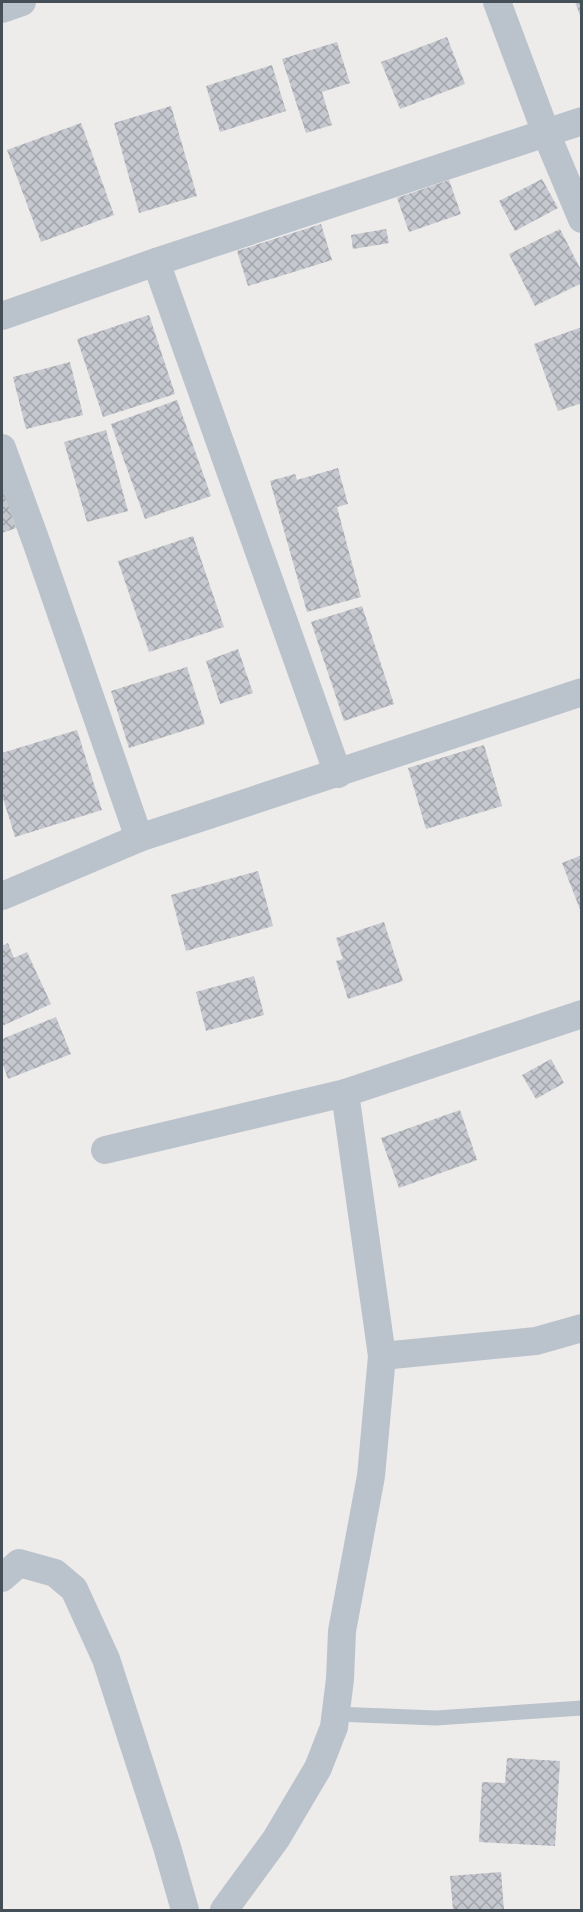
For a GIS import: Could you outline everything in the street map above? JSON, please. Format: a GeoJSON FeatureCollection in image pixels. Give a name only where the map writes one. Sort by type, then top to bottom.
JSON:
{"type":"FeatureCollection","features":[{"type":"Feature","properties":{"kind":"street"},"geometry":{"type":"LineString","coordinates":[[2,9],[22,2]]}},
{"type":"Feature","properties":{"kind":"street"},"geometry":{"type":"LineString","coordinates":[[496,2],[582,219]]}},
{"type":"Feature","properties":{"kind":"street"},"geometry":{"type":"LineString","coordinates":[[2,316],[156,262],[582,121]]}},
{"type":"Feature","properties":{"kind":"street"},"geometry":{"type":"LineString","coordinates":[[156,262],[338,774]]}},
{"type":"Feature","properties":{"kind":"street"},"geometry":{"type":"LineString","coordinates":[[2,448],[139,838]]}},
{"type":"Feature","properties":{"kind":"street"},"geometry":{"type":"LineString","coordinates":[[2,896],[139,838],[582,692]]}},
{"type":"Feature","properties":{"kind":"street"},"geometry":{"type":"LineString","coordinates":[[105,1150],[345,1093],[582,1014]]}},
{"type":"Feature","properties":{"kind":"street"},"geometry":{"type":"LineString","coordinates":[[224,1911],[276,1839],[318,1768],[334,1727],[340,1679],[342,1631],[371,1476],[382,1356],[345,1093]]}},
{"type":"Feature","properties":{"kind":"street"},"geometry":{"type":"LineString","coordinates":[[382,1356],[537,1341],[582,1328]]}},
{"type":"Feature","properties":{"kind":"street"},"geometry":{"type":"LineString","coordinates":[[2,1578],[19,1563],[55,1572],[74,1589],[106,1659],[167,1847],[185,1911]]}},
{"type":"Feature","properties":{"kind":"lane"},"geometry":{"type":"LineString","coordinates":[[335,1714],[436,1718],[582,1708]]}},
{"type":"Feature","properties":{"kind":"building"},"geometry":{"type":"Polygon","coordinates":[[[575,2],[582,2],[582,18],[581,18],[575,2]]]}},
{"type":"Feature","properties":{"kind":"building"},"geometry":{"type":"Polygon","coordinates":[[[447,37],[465,84],[400,109],[381,62],[447,37]]]}},
{"type":"Feature","properties":{"kind":"building"},"geometry":{"type":"Polygon","coordinates":[[[337,42],[350,83],[322,92],[332,125],[306,133],[282,59],[337,42]]]}},
{"type":"Feature","properties":{"kind":"building"},"geometry":{"type":"Polygon","coordinates":[[[272,65],[286,111],[220,132],[206,86],[272,65]]]}},
{"type":"Feature","properties":{"kind":"building"},"geometry":{"type":"Polygon","coordinates":[[[171,106],[197,196],[139,213],[114,123],[171,106]]]}},
{"type":"Feature","properties":{"kind":"building"},"geometry":{"type":"Polygon","coordinates":[[[81,123],[114,215],[41,242],[7,150],[81,123]]]}},
{"type":"Feature","properties":{"kind":"building"},"geometry":{"type":"Polygon","coordinates":[[[542,179],[558,208],[515,231],[499,201],[542,179]]]}},
{"type":"Feature","properties":{"kind":"building"},"geometry":{"type":"Polygon","coordinates":[[[449,180],[461,214],[409,232],[397,198],[449,180]]]}},
{"type":"Feature","properties":{"kind":"building"},"geometry":{"type":"Polygon","coordinates":[[[321,224],[332,260],[248,286],[237,251],[321,224]]]}},
{"type":"Feature","properties":{"kind":"building"},"geometry":{"type":"Polygon","coordinates":[[[386,229],[389,243],[353,249],[351,235],[386,229]]]}},
{"type":"Feature","properties":{"kind":"building"},"geometry":{"type":"Polygon","coordinates":[[[560,229],[582,272],[582,283],[535,306],[509,254],[560,229]]]}},
{"type":"Feature","properties":{"kind":"building"},"geometry":{"type":"Polygon","coordinates":[[[149,315],[175,394],[103,417],[77,339],[149,315]]]}},
{"type":"Feature","properties":{"kind":"building"},"geometry":{"type":"Polygon","coordinates":[[[582,327],[582,403],[558,411],[534,344],[582,327]]]}},
{"type":"Feature","properties":{"kind":"building"},"geometry":{"type":"Polygon","coordinates":[[[70,362],[83,415],[26,429],[13,377],[70,362]]]}},
{"type":"Feature","properties":{"kind":"building"},"geometry":{"type":"Polygon","coordinates":[[[177,400],[211,496],[145,519],[111,424],[177,400]]]}},
{"type":"Feature","properties":{"kind":"building"},"geometry":{"type":"Polygon","coordinates":[[[106,430],[128,511],[87,522],[64,442],[106,430]]]}},
{"type":"Feature","properties":{"kind":"building"},"geometry":{"type":"Polygon","coordinates":[[[338,468],[348,504],[337,507],[361,597],[307,612],[270,481],[295,474],[297,480],[338,468]]]}},
{"type":"Feature","properties":{"kind":"building"},"geometry":{"type":"Polygon","coordinates":[[[2,487],[16,528],[2,533],[2,487]]]}},
{"type":"Feature","properties":{"kind":"building"},"geometry":{"type":"Polygon","coordinates":[[[193,536],[224,627],[149,652],[118,561],[193,536]]]}},
{"type":"Feature","properties":{"kind":"building"},"geometry":{"type":"Polygon","coordinates":[[[362,606],[394,704],[344,721],[311,622],[362,606]]]}},
{"type":"Feature","properties":{"kind":"building"},"geometry":{"type":"Polygon","coordinates":[[[238,649],[253,693],[220,704],[206,661],[238,649]]]}},
{"type":"Feature","properties":{"kind":"building"},"geometry":{"type":"Polygon","coordinates":[[[187,667],[205,724],[129,748],[111,691],[187,667]]]}},
{"type":"Feature","properties":{"kind":"building"},"geometry":{"type":"Polygon","coordinates":[[[77,730],[102,810],[15,837],[2,795],[2,753],[77,730]]]}},
{"type":"Feature","properties":{"kind":"building"},"geometry":{"type":"Polygon","coordinates":[[[484,745],[502,806],[426,829],[408,768],[484,745]]]}},
{"type":"Feature","properties":{"kind":"building"},"geometry":{"type":"Polygon","coordinates":[[[582,855],[582,912],[581,912],[562,863],[582,855]]]}},
{"type":"Feature","properties":{"kind":"building"},"geometry":{"type":"Polygon","coordinates":[[[258,871],[273,926],[186,951],[171,895],[258,871]]]}},
{"type":"Feature","properties":{"kind":"building"},"geometry":{"type":"Polygon","coordinates":[[[384,922],[403,981],[348,999],[336,961],[343,959],[336,938],[384,922]]]}},
{"type":"Feature","properties":{"kind":"building"},"geometry":{"type":"Polygon","coordinates":[[[8,943],[14,958],[27,952],[51,1004],[2,1026],[2,946],[8,943]]]}},
{"type":"Feature","properties":{"kind":"building"},"geometry":{"type":"Polygon","coordinates":[[[254,976],[264,1015],[206,1031],[196,992],[254,976]]]}},
{"type":"Feature","properties":{"kind":"building"},"geometry":{"type":"Polygon","coordinates":[[[56,1017],[71,1054],[8,1079],[2,1062],[2,1039],[56,1017]]]}},
{"type":"Feature","properties":{"kind":"building"},"geometry":{"type":"Polygon","coordinates":[[[551,1059],[564,1083],[536,1099],[522,1075],[551,1059]]]}},
{"type":"Feature","properties":{"kind":"building"},"geometry":{"type":"Polygon","coordinates":[[[460,1110],[477,1160],[399,1188],[381,1138],[460,1110]]]}},
{"type":"Feature","properties":{"kind":"building"},"geometry":{"type":"Polygon","coordinates":[[[507,1758],[560,1761],[555,1846],[479,1842],[482,1782],[505,1783],[507,1758]]]}},
{"type":"Feature","properties":{"kind":"building"},"geometry":{"type":"Polygon","coordinates":[[[501,1872],[504,1910],[453,1910],[450,1876],[501,1872]]]}}]}
